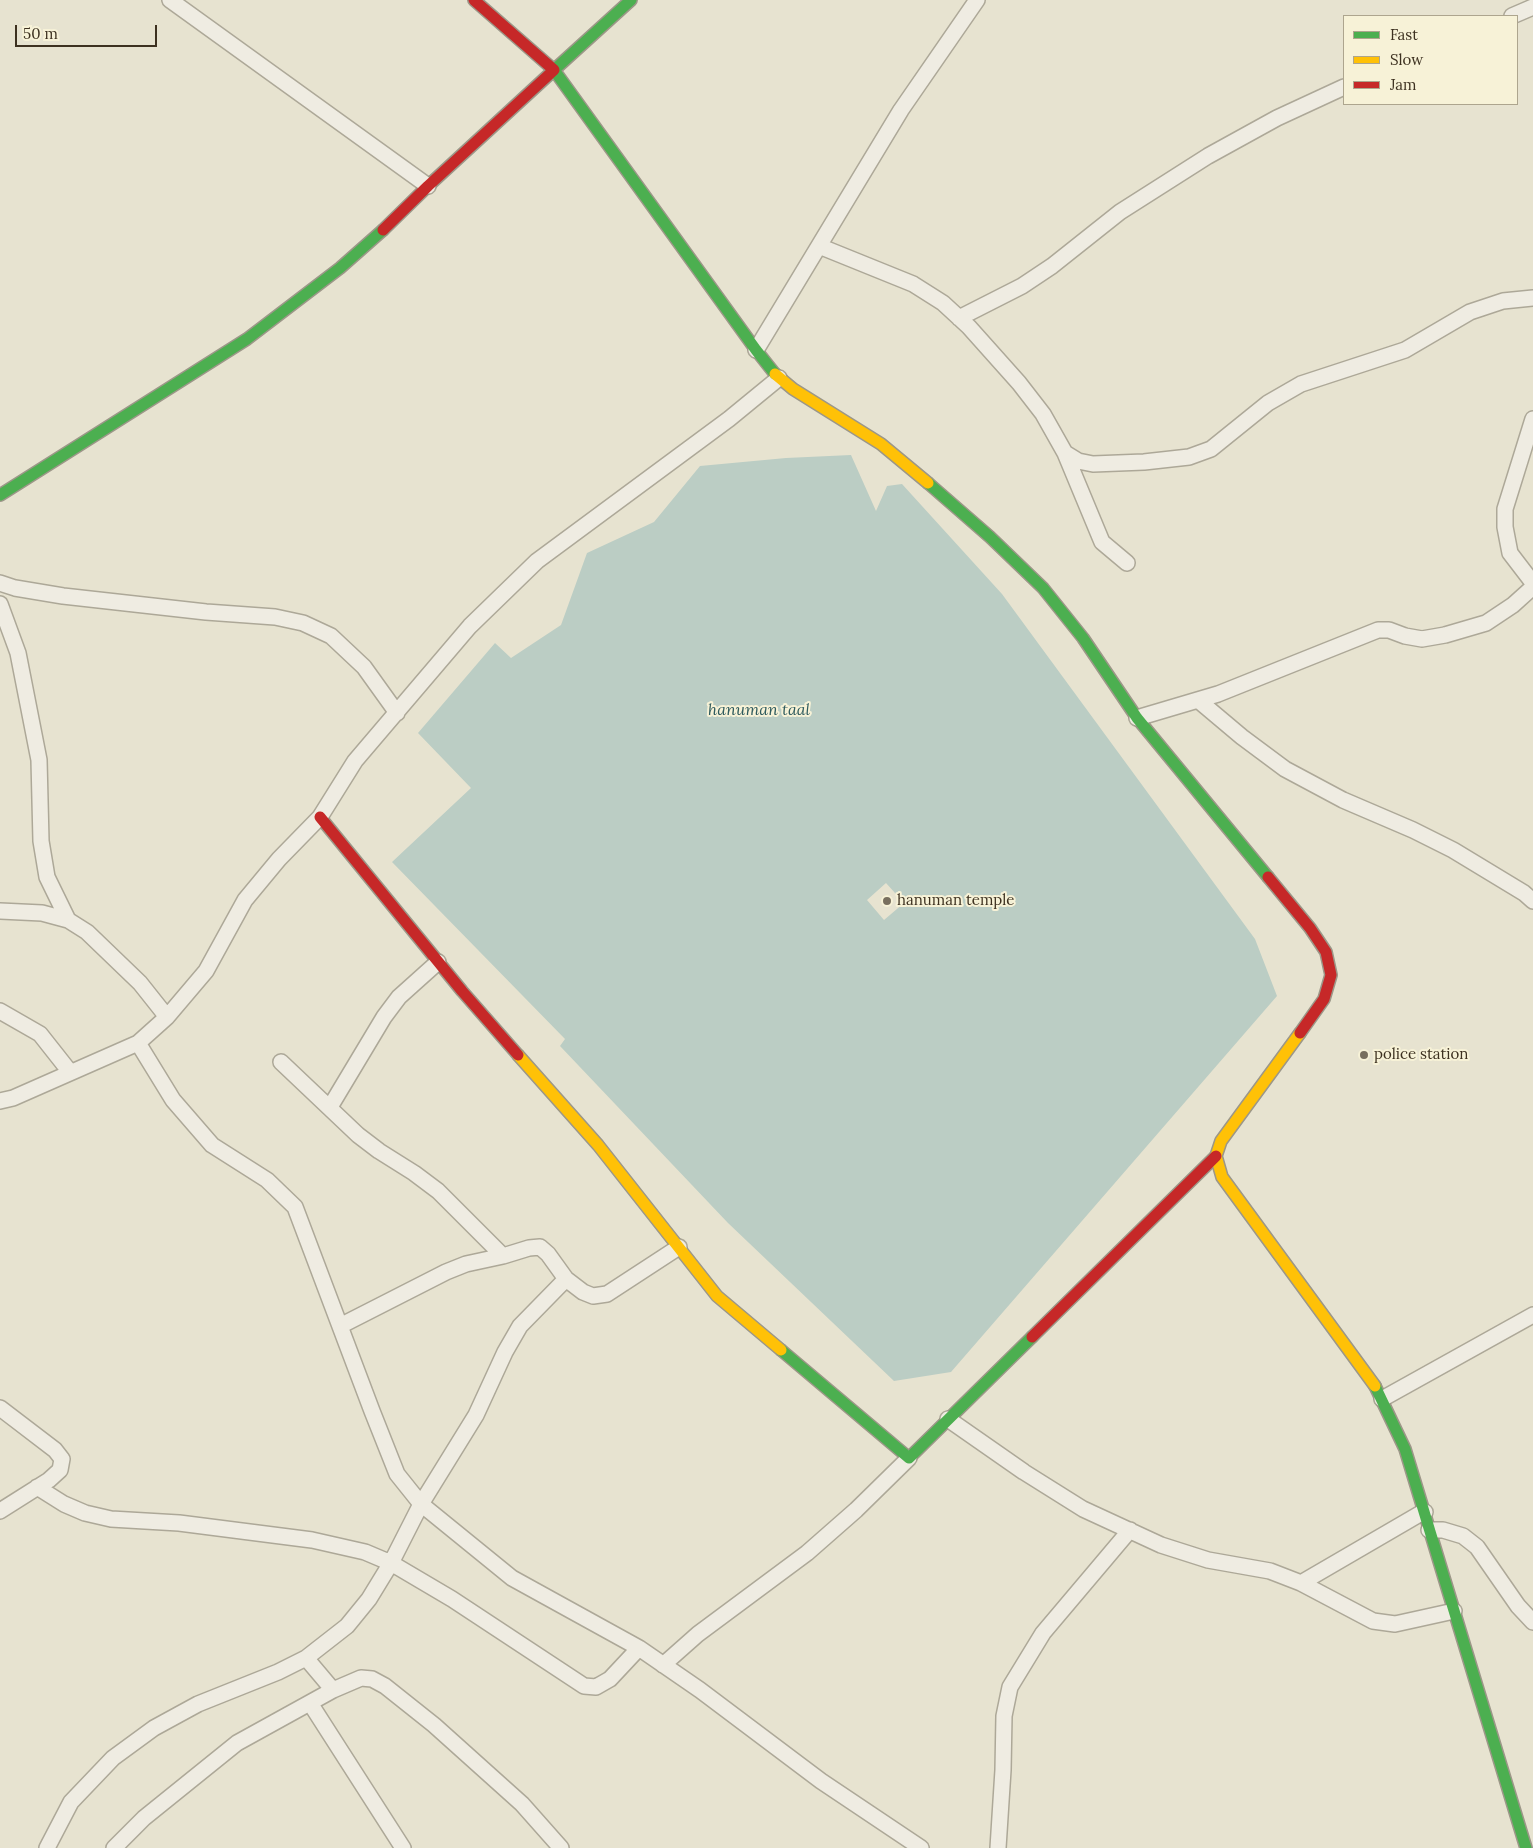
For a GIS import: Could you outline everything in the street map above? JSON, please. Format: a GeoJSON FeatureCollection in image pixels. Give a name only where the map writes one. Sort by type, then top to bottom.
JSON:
{"type":"FeatureCollection","features":[{"type":"Feature","properties":{"kind":"street"},"geometry":{"type":"LineString","coordinates":[[170,0],[428,186]]}},
{"type":"Feature","properties":{"kind":"street"},"geometry":{"type":"LineString","coordinates":[[474,0],[554,70],[756,350],[779,378],[881,444],[990,537],[1042,588],[1084,638],[1137,718],[1310,928],[1326,952],[1331,975],[1324,999],[1221,1141],[1216,1156],[856,1510],[806,1553],[698,1634],[663,1665]]}},
{"type":"Feature","properties":{"kind":"street"},"geometry":{"type":"LineString","coordinates":[[0,495],[247,339],[340,268],[401,214],[428,186],[630,0]]}},
{"type":"Feature","properties":{"kind":"street"},"geometry":{"type":"LineString","coordinates":[[756,350],[901,110],[977,0]]}},
{"type":"Feature","properties":{"kind":"street"},"geometry":{"type":"LineString","coordinates":[[1515,15],[1533,8]]}},
{"type":"Feature","properties":{"kind":"street"},"geometry":{"type":"LineString","coordinates":[[959,318],[1022,286],[1052,266],[1120,212],[1208,156],[1278,118],[1343,87]]}},
{"type":"Feature","properties":{"kind":"street"},"geometry":{"type":"LineString","coordinates":[[819,246],[913,284],[943,303],[969,327],[1043,414],[1065,453],[1102,542],[1127,563]]}},
{"type":"Feature","properties":{"kind":"street"},"geometry":{"type":"LineString","coordinates":[[1065,453],[1078,461],[1093,464],[1144,462],[1189,457],[1210,449],[1268,403],[1301,384],[1405,350],[1470,312],[1502,301],[1533,298]]}},
{"type":"Feature","properties":{"kind":"street"},"geometry":{"type":"LineString","coordinates":[[0,1101],[13,1098],[138,1043],[167,1017],[206,970],[246,900],[279,859],[320,817],[354,761],[470,626],[537,561],[729,419],[779,378]]}},
{"type":"Feature","properties":{"kind":"street"},"geometry":{"type":"LineString","coordinates":[[1137,718],[1218,694],[1378,630],[1389,630],[1422,640],[1486,623],[1513,605],[1532,579],[1510,553],[1505,527],[1505,509],[1533,419]]}},
{"type":"Feature","properties":{"kind":"street"},"geometry":{"type":"LineString","coordinates":[[0,583],[15,588],[63,596],[206,612],[275,617],[303,623],[331,636],[357,660],[397,713]]}},
{"type":"Feature","properties":{"kind":"street"},"geometry":{"type":"LineString","coordinates":[[0,604],[18,653],[39,760],[41,841],[47,877],[68,920]]}},
{"type":"Feature","properties":{"kind":"street"},"geometry":{"type":"LineString","coordinates":[[1198,700],[1242,737],[1285,769],[1342,800],[1413,830],[1453,850],[1524,893],[1533,901]]}},
{"type":"Feature","properties":{"kind":"street"},"geometry":{"type":"LineString","coordinates":[[320,817],[438,962],[598,1145],[718,1296],[909,1458]]}},
{"type":"Feature","properties":{"kind":"street"},"geometry":{"type":"LineString","coordinates":[[0,911],[42,913],[68,920],[87,932],[140,982],[167,1017]]}},
{"type":"Feature","properties":{"kind":"street"},"geometry":{"type":"LineString","coordinates":[[330,1107],[384,1017],[399,997],[438,962]]}},
{"type":"Feature","properties":{"kind":"street"},"geometry":{"type":"LineString","coordinates":[[0,1011],[40,1034],[70,1072]]}},
{"type":"Feature","properties":{"kind":"street"},"geometry":{"type":"LineString","coordinates":[[138,1043],[173,1100],[212,1145],[267,1180],[295,1207],[397,1474],[421,1504],[512,1578],[639,1648],[700,1690],[821,1781],[921,1848]]}},
{"type":"Feature","properties":{"kind":"street"},"geometry":{"type":"LineString","coordinates":[[281,1062],[358,1135],[438,1191],[503,1256]]}},
{"type":"Feature","properties":{"kind":"street"},"geometry":{"type":"LineString","coordinates":[[1216,1156],[1222,1177],[1375,1386],[1405,1449],[1526,1848]]}},
{"type":"Feature","properties":{"kind":"street"},"geometry":{"type":"LineString","coordinates":[[340,1326],[446,1272],[466,1264],[528,1248],[540,1247],[548,1254],[566,1279],[584,1292],[594,1296],[607,1294],[678,1247]]}},
{"type":"Feature","properties":{"kind":"street"},"geometry":{"type":"LineString","coordinates":[[47,1848],[71,1802],[113,1758],[126,1748],[154,1728],[198,1704],[278,1672],[306,1658],[347,1626],[391,1563],[421,1504],[476,1415],[505,1352],[520,1326],[566,1279]]}},
{"type":"Feature","properties":{"kind":"street"},"geometry":{"type":"LineString","coordinates":[[1382,1400],[1533,1315]]}},
{"type":"Feature","properties":{"kind":"street"},"geometry":{"type":"LineString","coordinates":[[0,1408],[55,1450],[62,1459],[60,1470],[49,1480],[0,1511]]}},
{"type":"Feature","properties":{"kind":"street"},"geometry":{"type":"LineString","coordinates":[[948,1419],[1024,1472],[1084,1509],[1162,1545],[1208,1560],[1270,1571],[1301,1583],[1373,1621],[1395,1624],[1454,1611]]}},
{"type":"Feature","properties":{"kind":"street"},"geometry":{"type":"LineString","coordinates":[[37,1488],[85,1514],[111,1520],[179,1522],[312,1540],[365,1552],[391,1563],[452,1599],[584,1686],[596,1687],[610,1679],[639,1648]]}},
{"type":"Feature","properties":{"kind":"street"},"geometry":{"type":"LineString","coordinates":[[1301,1583],[1424,1512]]}},
{"type":"Feature","properties":{"kind":"street"},"geometry":{"type":"LineString","coordinates":[[998,1848],[1003,1780],[1004,1716],[1010,1687],[1043,1633],[1130,1530]]}},
{"type":"Feature","properties":{"kind":"street"},"geometry":{"type":"LineString","coordinates":[[1429,1530],[1443,1530],[1463,1536],[1477,1547],[1518,1606],[1533,1622]]}},
{"type":"Feature","properties":{"kind":"street"},"geometry":{"type":"LineString","coordinates":[[306,1658],[333,1690]]}},
{"type":"Feature","properties":{"kind":"street"},"geometry":{"type":"LineString","coordinates":[[114,1848],[144,1818],[237,1743],[333,1690],[361,1678],[372,1678],[434,1725],[496,1780],[522,1804],[561,1848]]}},
{"type":"Feature","properties":{"kind":"street"},"geometry":{"type":"LineString","coordinates":[[310,1703],[402,1848]]}},
{"type":"Feature","properties":{"kind":"water","name":"hanuman taal"},"geometry":{"type":"Polygon","coordinates":[[[851,455],[876,511],[887,486],[902,484],[1002,594],[1255,939],[1277,996],[951,1372],[894,1381],[728,1223],[560,1046],[565,1039],[392,862],[471,788],[418,733],[495,643],[511,658],[561,625],[587,553],[654,522],[700,466],[786,458],[851,455]],[[886,883],[867,900],[884,920],[904,903],[886,883]]]}},
{"type":"Feature","properties":{"kind":"traffic: fast"},"geometry":{"type":"LineString","coordinates":[[631,0],[554,70],[775,374]]}},
{"type":"Feature","properties":{"kind":"traffic: fast"},"geometry":{"type":"LineString","coordinates":[[0,495],[247,339],[340,268],[383,230]]}},
{"type":"Feature","properties":{"kind":"traffic: fast"},"geometry":{"type":"LineString","coordinates":[[928,483],[990,537],[1043,588],[1083,638],[1137,718],[1268,877]]}},
{"type":"Feature","properties":{"kind":"traffic: fast"},"geometry":{"type":"LineString","coordinates":[[781,1350],[909,1458],[1032,1337]]}},
{"type":"Feature","properties":{"kind":"traffic: fast"},"geometry":{"type":"LineString","coordinates":[[1375,1386],[1405,1449],[1526,1848]]}},
{"type":"Feature","properties":{"kind":"traffic: slow"},"geometry":{"type":"LineString","coordinates":[[775,374],[793,389],[881,444],[928,483]]}},
{"type":"Feature","properties":{"kind":"traffic: slow"},"geometry":{"type":"LineString","coordinates":[[1300,1033],[1221,1141],[1216,1156],[1222,1177],[1375,1386]]}},
{"type":"Feature","properties":{"kind":"traffic: slow"},"geometry":{"type":"LineString","coordinates":[[518,1055],[598,1145],[717,1296],[781,1350]]}},
{"type":"Feature","properties":{"kind":"traffic: jam"},"geometry":{"type":"LineString","coordinates":[[383,230],[554,70],[474,0]]}},
{"type":"Feature","properties":{"kind":"traffic: jam"},"geometry":{"type":"LineString","coordinates":[[320,817],[462,991],[518,1055]]}},
{"type":"Feature","properties":{"kind":"traffic: jam"},"geometry":{"type":"LineString","coordinates":[[1268,877],[1310,928],[1326,952],[1331,975],[1324,999],[1300,1033]]}},
{"type":"Feature","properties":{"kind":"traffic: jam"},"geometry":{"type":"LineString","coordinates":[[1032,1337],[1216,1156]]}},
{"type":"Feature","properties":{"kind":"place","name":"hanuman temple"},"geometry":{"type":"Point","coordinates":[887,901]}},
{"type":"Feature","properties":{"kind":"place","name":"police station"},"geometry":{"type":"Point","coordinates":[1364,1055]}}]}
